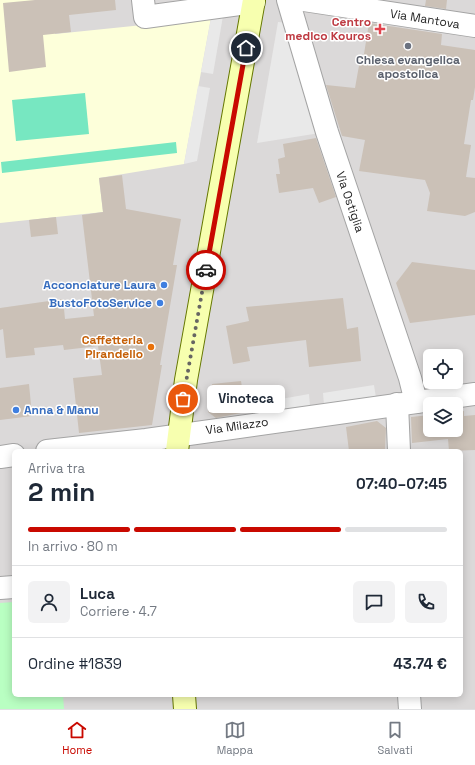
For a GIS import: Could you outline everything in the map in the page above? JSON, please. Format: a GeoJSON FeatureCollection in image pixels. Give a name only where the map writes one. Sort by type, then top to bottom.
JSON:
{"type":"FeatureCollection","features":[{"type":"Feature","properties":{"kind":"main road"},"geometry":{"type":"LineString","coordinates":[[178,443],[186,380],[254,1]]}},
{"type":"Feature","properties":{"kind":"main road"},"geometry":{"type":"LineString","coordinates":[[184,697],[185,709]]}},
{"type":"Feature","properties":{"kind":"street"},"geometry":{"type":"LineString","coordinates":[[143,0],[145,17],[254,1]]}},
{"type":"Feature","properties":{"kind":"street","name":"Via Ostiglia"},"geometry":{"type":"LineString","coordinates":[[288,0],[327,132],[410,378],[399,449]]}},
{"type":"Feature","properties":{"kind":"street","name":"Via Mantova"},"geometry":{"type":"LineString","coordinates":[[304,0],[475,26]]}},
{"type":"Feature","properties":{"kind":"street","name":"Via Milazzo"},"geometry":{"type":"LineString","coordinates":[[80,449],[178,443],[407,403],[475,394]]}},
{"type":"Feature","properties":{"kind":"street"},"geometry":{"type":"LineString","coordinates":[[0,456],[12,455]]}},
{"type":"Feature","properties":{"kind":"street"},"geometry":{"type":"LineString","coordinates":[[0,588],[12,587]]}},
{"type":"Feature","properties":{"kind":"street"},"geometry":{"type":"LineString","coordinates":[[409,697],[410,709]]}},
{"type":"Feature","properties":{"kind":"shaded area"},"geometry":{"type":"Polygon","coordinates":[[[0,0],[475,0],[475,709],[0,709],[0,0]]]}},
{"type":"Feature","properties":{"kind":"shaded area"},"geometry":{"type":"Polygon","coordinates":[[[0,0],[51,0],[55,34],[211,18],[184,164],[99,178],[103,212],[0,223],[0,0]]]}},
{"type":"Feature","properties":{"kind":"shaded area"},"geometry":{"type":"Polygon","coordinates":[[[223,16],[213,74],[201,72],[211,18],[223,16]]]}},
{"type":"Feature","properties":{"kind":"shaded area"},"geometry":{"type":"Polygon","coordinates":[[[278,22],[288,23],[320,133],[257,143],[278,22]]]}},
{"type":"Feature","properties":{"kind":"shaded area"},"geometry":{"type":"Polygon","coordinates":[[[198,86],[210,88],[197,161],[184,164],[198,86]]]}},
{"type":"Feature","properties":{"kind":"shaded area"},"geometry":{"type":"Polygon","coordinates":[[[374,385],[376,398],[324,405],[323,393],[374,385]]]}},
{"type":"Feature","properties":{"kind":"shaded area"},"geometry":{"type":"Polygon","coordinates":[[[309,394],[310,406],[283,410],[281,399],[309,394]]]}},
{"type":"Feature","properties":{"kind":"green space"},"geometry":{"type":"Polygon","coordinates":[[[85,93],[89,134],[16,141],[12,100],[85,93]]]}},
{"type":"Feature","properties":{"kind":"green space"},"geometry":{"type":"Polygon","coordinates":[[[176,142],[177,153],[2,173],[1,162],[176,142]]]}},
{"type":"Feature","properties":{"kind":"green space"},"geometry":{"type":"Polygon","coordinates":[[[12,602],[12,697],[63,697],[64,709],[0,709],[0,603],[12,602]]]}},
{"type":"Feature","properties":{"kind":"building"},"geometry":{"type":"Polygon","coordinates":[[[35,0],[115,0],[116,10],[69,15],[71,32],[43,35],[46,67],[9,72],[3,3],[35,0]]]}},
{"type":"Feature","properties":{"kind":"building"},"geometry":{"type":"Polygon","coordinates":[[[426,0],[447,0],[446,9],[425,6],[426,0]]]}},
{"type":"Feature","properties":{"kind":"building"},"geometry":{"type":"Polygon","coordinates":[[[369,23],[442,34],[441,45],[475,50],[475,87],[473,100],[471,100],[464,144],[471,145],[466,177],[475,178],[475,212],[465,216],[427,211],[430,193],[425,180],[359,171],[365,140],[342,136],[326,85],[355,88],[360,60],[363,60],[369,23]]]}},
{"type":"Feature","properties":{"kind":"building"},"geometry":{"type":"Polygon","coordinates":[[[316,138],[336,197],[319,203],[313,188],[279,193],[276,174],[280,174],[278,159],[285,157],[283,144],[316,138]]]}},
{"type":"Feature","properties":{"kind":"building"},"geometry":{"type":"Polygon","coordinates":[[[122,175],[126,209],[181,219],[173,265],[177,265],[160,365],[162,365],[152,425],[79,433],[73,378],[102,375],[98,346],[64,350],[63,345],[34,348],[35,355],[6,358],[3,329],[0,330],[0,308],[63,299],[65,319],[94,316],[82,215],[103,212],[99,178],[122,175]]]}},
{"type":"Feature","properties":{"kind":"building"},"geometry":{"type":"Polygon","coordinates":[[[56,217],[58,234],[31,237],[29,220],[56,217]]]}},
{"type":"Feature","properties":{"kind":"building"},"geometry":{"type":"Polygon","coordinates":[[[412,262],[475,270],[475,315],[410,323],[396,283],[412,262]]]}},
{"type":"Feature","properties":{"kind":"building"},"geometry":{"type":"Polygon","coordinates":[[[343,298],[347,329],[358,327],[361,361],[309,367],[306,340],[247,347],[250,361],[233,364],[226,326],[249,321],[246,307],[343,298]]]}},
{"type":"Feature","properties":{"kind":"building"},"geometry":{"type":"Polygon","coordinates":[[[241,381],[243,394],[249,394],[251,411],[216,418],[208,412],[212,384],[241,381]]]}},
{"type":"Feature","properties":{"kind":"building"},"geometry":{"type":"Polygon","coordinates":[[[29,384],[32,416],[0,420],[0,388],[29,384]]]}},
{"type":"Feature","properties":{"kind":"building"},"geometry":{"type":"Polygon","coordinates":[[[463,411],[464,416],[475,415],[475,450],[449,449],[448,439],[412,443],[411,417],[423,416],[423,437],[463,437],[463,411]]]}},
{"type":"Feature","properties":{"kind":"building"},"geometry":{"type":"Polygon","coordinates":[[[377,421],[386,428],[385,449],[349,449],[346,427],[377,421]]]}},
{"type":"Feature","properties":{"kind":"way so far"},"geometry":{"type":"LineString","coordinates":[[183,399],[206,270]]}},
{"type":"Feature","properties":{"kind":"place","name":"Centro medico Kouros"},"geometry":{"type":"Point","coordinates":[380,29]}},
{"type":"Feature","properties":{"kind":"place","name":"Chiesa evangelica apostolica"},"geometry":{"type":"Point","coordinates":[408,46]}},
{"type":"Feature","properties":{"kind":"place","name":"Acconciature Laura"},"geometry":{"type":"Point","coordinates":[164,285]}},
{"type":"Feature","properties":{"kind":"place","name":"BustoFotoService"},"geometry":{"type":"Point","coordinates":[160,303]}},
{"type":"Feature","properties":{"kind":"place","name":"Caffetteria Pirandello"},"geometry":{"type":"Point","coordinates":[151,347]}},
{"type":"Feature","properties":{"kind":"place","name":"Vinoteca"},"geometry":{"type":"Point","coordinates":[183,399]}},
{"type":"Feature","properties":{"kind":"place","name":"Anna & Manu"},"geometry":{"type":"Point","coordinates":[16,410]}},
{"type":"Feature","properties":{"kind":"route"},"geometry":{"type":"LineString","coordinates":[[206,270],[246,48]]}}]}
